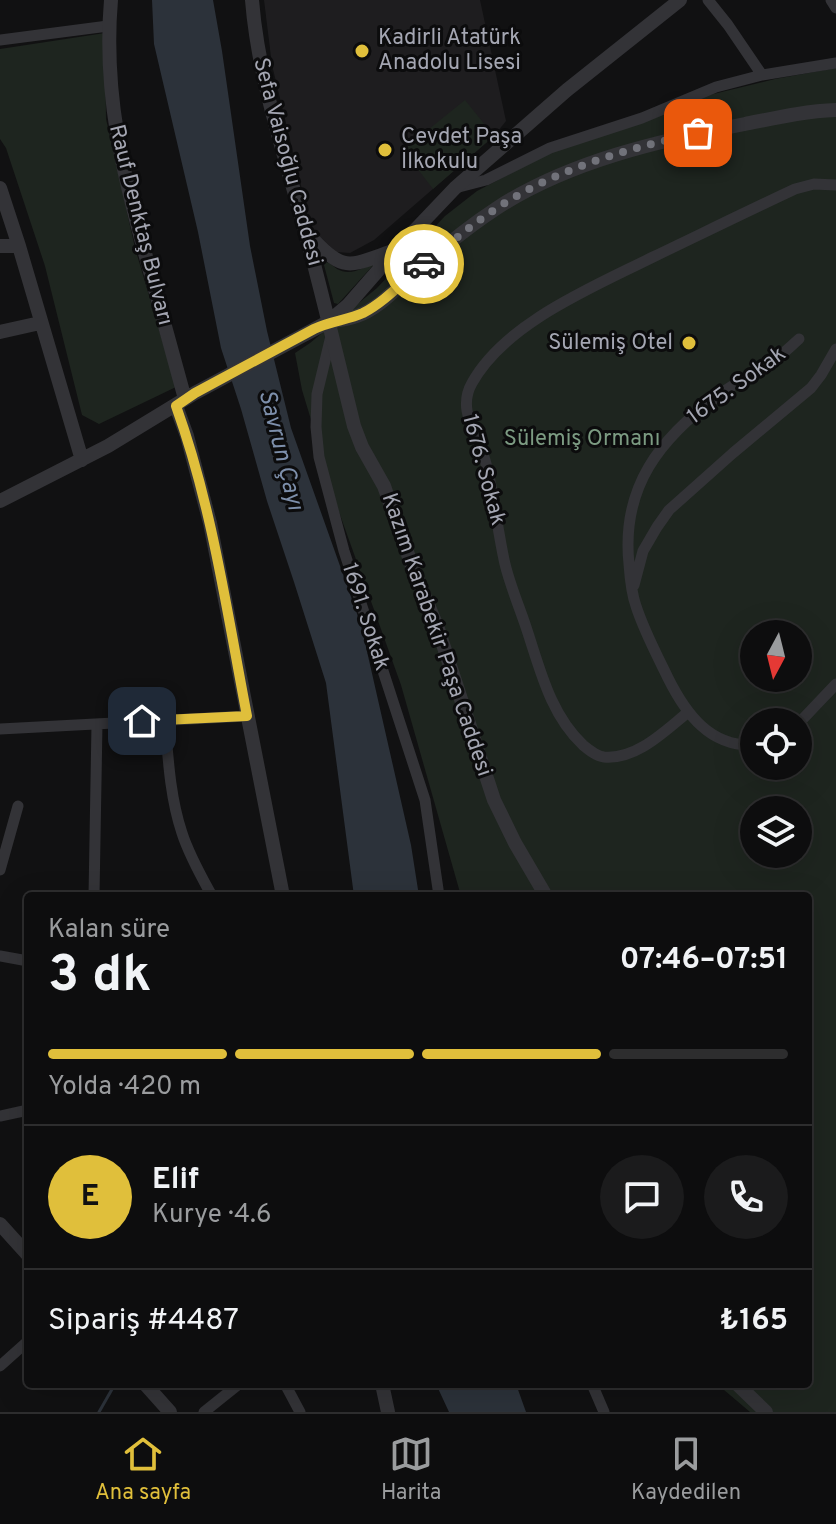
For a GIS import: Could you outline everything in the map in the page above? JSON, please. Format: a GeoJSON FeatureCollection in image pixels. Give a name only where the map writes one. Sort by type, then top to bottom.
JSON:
{"type":"FeatureCollection","features":[{"type":"Feature","properties":{"kind":"street","name":"Rauf Denktaş Bulvarı"},"geometry":{"type":"LineString","coordinates":[[111,0],[108,26],[111,100],[121,161],[186,399],[187,436],[210,523],[282,892]]}},
{"type":"Feature","properties":{"kind":"street","name":"Sefa Vaisoğlu Caddesi"},"geometry":{"type":"LineString","coordinates":[[252,0],[256,43],[305,230],[325,329]]}},
{"type":"Feature","properties":{"kind":"street"},"geometry":{"type":"LineString","coordinates":[[325,329],[455,188],[567,90],[680,0]]}},
{"type":"Feature","properties":{"kind":"street"},"geometry":{"type":"LineString","coordinates":[[708,0],[762,75]]}},
{"type":"Feature","properties":{"kind":"street"},"geometry":{"type":"LineString","coordinates":[[831,0],[836,8]]}},
{"type":"Feature","properties":{"kind":"street"},"geometry":{"type":"LineString","coordinates":[[0,40],[108,26]]}},
{"type":"Feature","properties":{"kind":"street"},"geometry":{"type":"LineString","coordinates":[[455,188],[486,180],[567,142],[642,118],[716,87],[762,75],[836,63]]}},
{"type":"Feature","properties":{"kind":"street"},"geometry":{"type":"LineString","coordinates":[[0,501],[108,446],[186,399],[379,304],[478,221],[499,206],[554,178],[627,151],[671,139],[836,110]]}},
{"type":"Feature","properties":{"kind":"street","name":"1676. Sokak"},"geometry":{"type":"LineString","coordinates":[[687,713],[647,744],[614,757],[598,756],[566,728],[547,691],[505,566],[487,468],[467,415],[470,384],[501,345],[534,320],[621,273],[795,189],[814,184],[836,185]]}},
{"type":"Feature","properties":{"kind":"street"},"geometry":{"type":"LineString","coordinates":[[0,188],[82,460]]}},
{"type":"Feature","properties":{"kind":"street"},"geometry":{"type":"LineString","coordinates":[[305,230],[335,260],[345,264],[355,264],[396,250]]}},
{"type":"Feature","properties":{"kind":"street"},"geometry":{"type":"LineString","coordinates":[[0,246],[19,246]]}},
{"type":"Feature","properties":{"kind":"street"},"geometry":{"type":"LineString","coordinates":[[0,332],[40,323]]}},
{"type":"Feature","properties":{"kind":"street","name":"1691. Sokak"},"geometry":{"type":"LineString","coordinates":[[325,329],[317,394],[319,457],[344,551],[425,800],[438,892]]}},
{"type":"Feature","properties":{"kind":"street","name":"Kazım Karabekir Paşa Caddesi"},"geometry":{"type":"LineString","coordinates":[[325,329],[354,426],[384,486],[438,629],[494,800],[544,892]]}},
{"type":"Feature","properties":{"kind":"street","name":"1675. Sokak"},"geometry":{"type":"LineString","coordinates":[[740,744],[722,740],[687,713],[649,638],[632,594],[628,523],[636,490],[654,457],[671,436],[698,411],[740,380],[771,363],[799,339]]}},
{"type":"Feature","properties":{"kind":"street"},"geometry":{"type":"LineString","coordinates":[[632,594],[643,551],[669,510],[811,388],[836,349]]}},
{"type":"Feature","properties":{"kind":"street"},"geometry":{"type":"LineString","coordinates":[[812,709],[836,684]]}},
{"type":"Feature","properties":{"kind":"street"},"geometry":{"type":"LineString","coordinates":[[0,729],[247,716]]}},
{"type":"Feature","properties":{"kind":"street"},"geometry":{"type":"LineString","coordinates":[[165,720],[178,819],[187,848],[210,892]]}},
{"type":"Feature","properties":{"kind":"street"},"geometry":{"type":"LineString","coordinates":[[94,892],[97,724]]}},
{"type":"Feature","properties":{"kind":"street"},"geometry":{"type":"LineString","coordinates":[[0,870],[18,806]]}},
{"type":"Feature","properties":{"kind":"street"},"geometry":{"type":"LineString","coordinates":[[0,956],[24,960]]}},
{"type":"Feature","properties":{"kind":"street"},"geometry":{"type":"LineString","coordinates":[[0,1116],[24,1111]]}},
{"type":"Feature","properties":{"kind":"street"},"geometry":{"type":"LineString","coordinates":[[0,1224],[24,1251]]}},
{"type":"Feature","properties":{"kind":"street"},"geometry":{"type":"LineString","coordinates":[[0,1366],[24,1345]]}},
{"type":"Feature","properties":{"kind":"street"},"geometry":{"type":"LineString","coordinates":[[149,1388],[170,1412]]}},
{"type":"Feature","properties":{"kind":"street"},"geometry":{"type":"LineString","coordinates":[[204,1412],[234,1388]]}},
{"type":"Feature","properties":{"kind":"street"},"geometry":{"type":"LineString","coordinates":[[287,1388],[300,1412]]}},
{"type":"Feature","properties":{"kind":"street"},"geometry":{"type":"LineString","coordinates":[[383,1388],[388,1412]]}},
{"type":"Feature","properties":{"kind":"street"},"geometry":{"type":"LineString","coordinates":[[594,1388],[604,1412]]}},
{"type":"Feature","properties":{"kind":"street"},"geometry":{"type":"LineString","coordinates":[[741,1388],[766,1412]]}},
{"type":"Feature","properties":{"kind":"shaded area","name":"Cevdet Paşa İlkokulu"},"geometry":{"type":"Polygon","coordinates":[[[264,0],[480,0],[506,121],[494,136],[374,240],[350,253],[336,252],[313,230],[310,223],[272,65],[264,0]]]}},
{"type":"Feature","properties":{"kind":"green space"},"geometry":{"type":"Polygon","coordinates":[[[105,33],[106,119],[135,248],[176,387],[99,424],[82,415],[45,266],[6,148],[0,139],[0,49],[105,33]]]}},
{"type":"Feature","properties":{"kind":"green space","name":"Sülemiş Ormanı"},"geometry":{"type":"Polygon","coordinates":[[[836,68],[836,1412],[750,1412],[722,1388],[812,1388],[812,892],[460,892],[401,685],[339,512],[302,390],[295,353],[377,288],[445,216],[477,191],[553,152],[701,97],[836,68]]]}},
{"type":"Feature","properties":{"kind":"green space"},"geometry":{"type":"Polygon","coordinates":[[[465,100],[494,136],[433,189],[403,150],[465,100]]]}},
{"type":"Feature","properties":{"kind":"green space"},"geometry":{"type":"Polygon","coordinates":[[[377,261],[338,304],[334,303],[324,265],[326,262],[347,272],[377,261]]]}},
{"type":"Feature","properties":{"kind":"water","name":"Savrun Çayı"},"geometry":{"type":"Polygon","coordinates":[[[152,0],[213,0],[250,246],[267,331],[291,428],[361,625],[411,845],[418,892],[353,892],[326,683],[221,348],[198,232],[154,44],[152,0]]]}},
{"type":"Feature","properties":{"kind":"water"},"geometry":{"type":"Polygon","coordinates":[[[438,1388],[517,1388],[526,1412],[449,1412],[438,1388]]]}},
{"type":"Feature","properties":{"kind":"waterway"},"geometry":{"type":"LineString","coordinates":[[99,1412],[113,1388]]}},
{"type":"Feature","properties":{"kind":"way so far"},"geometry":{"type":"LineString","coordinates":[[424,264],[499,206],[554,178],[627,151],[698,133]]}},
{"type":"Feature","properties":{"kind":"place","name":"Kadirli Atatürk Anadolu Lisesi"},"geometry":{"type":"Point","coordinates":[362,51]}},
{"type":"Feature","properties":{"kind":"place","name":"Cevdet Paşa İlkokulu"},"geometry":{"type":"Point","coordinates":[385,150]}},
{"type":"Feature","properties":{"kind":"place","name":"Sülemiş Otel"},"geometry":{"type":"Point","coordinates":[689,343]}},
{"type":"Feature","properties":{"kind":"route"},"geometry":{"type":"LineString","coordinates":[[142,721],[247,716],[210,523],[176,406],[314,329],[328,322],[356,316],[379,304],[424,264]]}}]}
